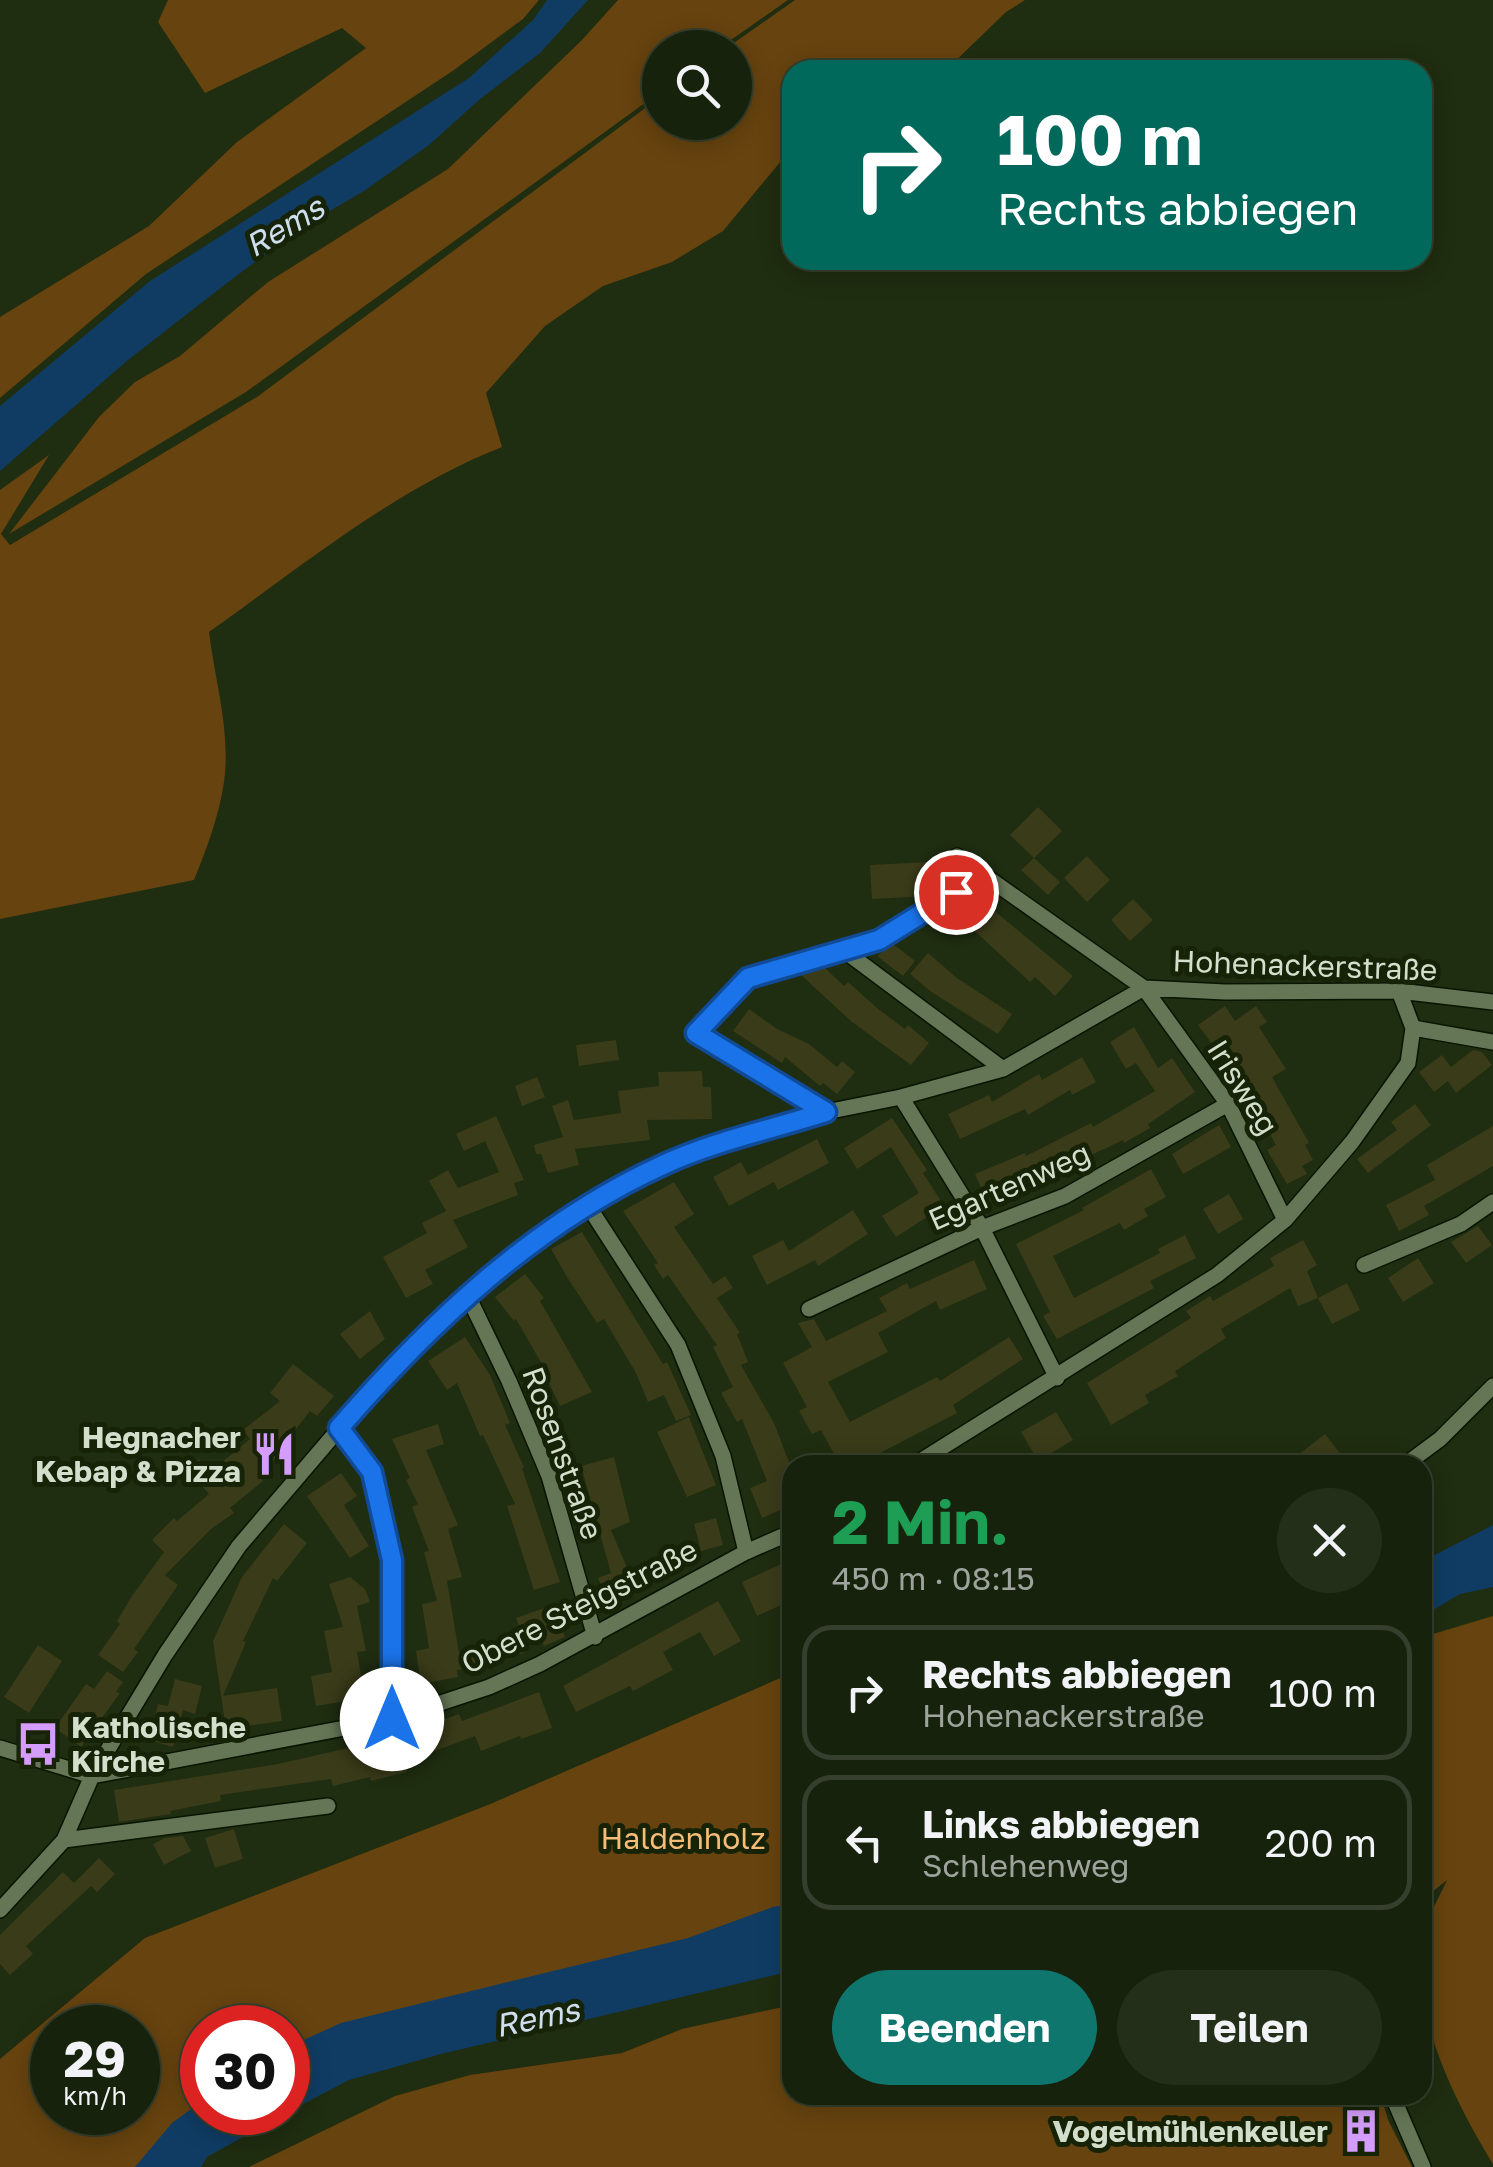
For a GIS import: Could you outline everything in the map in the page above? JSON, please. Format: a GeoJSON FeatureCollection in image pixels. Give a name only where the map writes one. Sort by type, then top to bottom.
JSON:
{"type":"FeatureCollection","features":[{"type":"Feature","properties":{"kind":"street"},"geometry":{"type":"LineString","coordinates":[[957,856],[1144,988]]}},
{"type":"Feature","properties":{"kind":"street"},"geometry":{"type":"LineString","coordinates":[[826,1112],[696,1033],[748,978],[879,940],[982,876]]}},
{"type":"Feature","properties":{"kind":"street"},"geometry":{"type":"LineString","coordinates":[[842,949],[1003,1068]]}},
{"type":"Feature","properties":{"kind":"street","name":"Hohenackerstraße"},"geometry":{"type":"LineString","coordinates":[[0,1910],[64,1840],[92,1776],[165,1654],[239,1546],[339,1428],[467,1294],[586,1204],[668,1162],[826,1112],[901,1097],[1003,1068],[1144,988],[1224,992],[1398,991],[1493,1002]]}},
{"type":"Feature","properties":{"kind":"street","name":"Irisweg"},"geometry":{"type":"LineString","coordinates":[[1144,988],[1228,1104],[1285,1220]]}},
{"type":"Feature","properties":{"kind":"street"},"geometry":{"type":"LineString","coordinates":[[930,1455],[1217,1276],[1285,1220],[1352,1142],[1408,1063],[1413,1028],[1398,991]]}},
{"type":"Feature","properties":{"kind":"street"},"geometry":{"type":"LineString","coordinates":[[1413,1028],[1493,1042]]}},
{"type":"Feature","properties":{"kind":"street"},"geometry":{"type":"LineString","coordinates":[[901,1097],[982,1228],[1057,1378]]}},
{"type":"Feature","properties":{"kind":"street","name":"Egartenweg"},"geometry":{"type":"LineString","coordinates":[[809,1309],[982,1228],[1066,1196],[1228,1104]]}},
{"type":"Feature","properties":{"kind":"street"},"geometry":{"type":"LineString","coordinates":[[1364,1266],[1461,1224],[1493,1202]]}},
{"type":"Feature","properties":{"kind":"street"},"geometry":{"type":"LineString","coordinates":[[586,1204],[678,1345],[723,1456],[746,1552]]}},
{"type":"Feature","properties":{"kind":"street","name":"Rosenstraße"},"geometry":{"type":"LineString","coordinates":[[467,1294],[548,1476],[595,1636]]}},
{"type":"Feature","properties":{"kind":"street"},"geometry":{"type":"LineString","coordinates":[[1418,1455],[1493,1386]]}},
{"type":"Feature","properties":{"kind":"street"},"geometry":{"type":"LineString","coordinates":[[339,1428],[372,1472],[392,1560],[392,1719]]}},
{"type":"Feature","properties":{"kind":"street","name":"Obere Steigstraße"},"geometry":{"type":"LineString","coordinates":[[92,1776],[392,1719],[489,1687],[595,1636],[746,1552],[782,1536]]}},
{"type":"Feature","properties":{"kind":"street"},"geometry":{"type":"LineString","coordinates":[[0,1748],[92,1776]]}},
{"type":"Feature","properties":{"kind":"street"},"geometry":{"type":"LineString","coordinates":[[64,1840],[328,1806]]}},
{"type":"Feature","properties":{"kind":"street"},"geometry":{"type":"LineString","coordinates":[[1396,2105],[1423,2167]]}},
{"type":"Feature","properties":{"kind":"green space"},"geometry":{"type":"Polygon","coordinates":[[[168,0],[539,0],[523,19],[454,70],[146,274],[0,398],[0,317],[149,226],[237,142],[366,48],[342,28],[205,93],[158,22],[168,0]]]}},
{"type":"Feature","properties":{"kind":"green space"},"geometry":{"type":"Polygon","coordinates":[[[618,0],[788,0],[745,30],[642,30],[642,105],[246,392],[9,534],[99,417],[135,382],[180,356],[268,282],[448,169],[618,0]]]}},
{"type":"Feature","properties":{"kind":"green space"},"geometry":{"type":"Polygon","coordinates":[[[795,0],[1025,0],[1006,12],[956,60],[782,60],[782,160],[723,231],[672,262],[603,286],[545,326],[486,393],[502,447],[424,484],[387,507],[209,632],[226,763],[216,820],[194,880],[0,919],[0,490],[49,455],[1,534],[10,545],[257,397],[642,110],[642,140],[752,140],[752,30],[795,0]]]}},
{"type":"Feature","properties":{"kind":"green space"},"geometry":{"type":"Polygon","coordinates":[[[1493,1616],[1493,2164],[1464,2113],[1432,2035],[1432,1912],[1447,1880],[1432,1892],[1432,1634],[1493,1616]]]}},
{"type":"Feature","properties":{"kind":"green space","name":"Haldenholz"},"geometry":{"type":"Polygon","coordinates":[[[782,1677],[782,1918],[310,2053],[310,2005],[180,2005],[180,2133],[144,2167],[0,2167],[0,2059],[30,2034],[30,2135],[160,2135],[160,2005],[65,2005],[145,1938],[488,1805],[782,1677]]]}},
{"type":"Feature","properties":{"kind":"green space"},"geometry":{"type":"Polygon","coordinates":[[[782,2007],[782,2105],[1383,2105],[1412,2167],[249,2167],[395,2096],[470,2075],[622,2053],[682,2029],[782,2007]]]}},
{"type":"Feature","properties":{"kind":"water","name":"Rems"},"geometry":{"type":"Polygon","coordinates":[[[547,0],[588,0],[540,53],[429,145],[364,191],[299,229],[227,283],[128,360],[0,471],[0,406],[150,281],[469,78],[533,20],[547,0]]]}},
{"type":"Feature","properties":{"kind":"water"},"geometry":{"type":"Polygon","coordinates":[[[1493,1525],[1493,1587],[1460,1594],[1432,1611],[1432,1556],[1493,1525]]]}},
{"type":"Feature","properties":{"kind":"water","name":"Rems"},"geometry":{"type":"Polygon","coordinates":[[[782,1906],[782,1973],[441,2054],[349,2080],[310,2100],[310,2037],[341,2023],[688,1938],[782,1906]]]}},
{"type":"Feature","properties":{"kind":"water"},"geometry":{"type":"Polygon","coordinates":[[[180,2117],[180,2135],[246,2135],[207,2157],[201,2167],[135,2167],[180,2117]]]}},
{"type":"Feature","properties":{"kind":"building"},"geometry":{"type":"Polygon","coordinates":[[[1038,807],[1062,831],[1034,858],[1010,835],[1038,807]]]}},
{"type":"Feature","properties":{"kind":"building"},"geometry":{"type":"Polygon","coordinates":[[[1087,856],[1110,880],[1087,902],[1064,878],[1087,856]]]}},
{"type":"Feature","properties":{"kind":"building"},"geometry":{"type":"Polygon","coordinates":[[[1034,858],[1060,882],[1048,895],[1021,870],[1034,858]]]}},
{"type":"Feature","properties":{"kind":"building"},"geometry":{"type":"Polygon","coordinates":[[[928,862],[930,896],[872,899],[870,865],[928,862]]]}},
{"type":"Feature","properties":{"kind":"building"},"geometry":{"type":"Polygon","coordinates":[[[970,898],[987,913],[991,908],[1073,976],[1055,996],[1035,977],[1030,982],[952,910],[970,898]]]}},
{"type":"Feature","properties":{"kind":"building"},"geometry":{"type":"Polygon","coordinates":[[[1133,899],[1153,920],[1130,941],[1111,920],[1133,899]]]}},
{"type":"Feature","properties":{"kind":"building"},"geometry":{"type":"Polygon","coordinates":[[[893,944],[915,961],[903,976],[877,956],[893,944]]]}},
{"type":"Feature","properties":{"kind":"building"},"geometry":{"type":"Polygon","coordinates":[[[928,953],[957,978],[1012,1014],[998,1034],[910,974],[928,953]]]}},
{"type":"Feature","properties":{"kind":"building"},"geometry":{"type":"Polygon","coordinates":[[[824,967],[844,986],[848,982],[877,1008],[905,1029],[908,1025],[929,1043],[911,1065],[852,1022],[801,975],[824,967]]]}},
{"type":"Feature","properties":{"kind":"building"},"geometry":{"type":"Polygon","coordinates":[[[1225,1006],[1235,1021],[1256,1006],[1267,1022],[1259,1027],[1286,1069],[1272,1077],[1309,1143],[1305,1145],[1313,1160],[1302,1166],[1307,1174],[1287,1184],[1267,1150],[1276,1145],[1242,1084],[1198,1025],[1225,1006]]]}},
{"type":"Feature","properties":{"kind":"building"},"geometry":{"type":"Polygon","coordinates":[[[749,1009],[777,1029],[809,1044],[837,1067],[842,1061],[855,1072],[837,1094],[823,1083],[820,1086],[785,1057],[782,1063],[733,1031],[749,1009]]]}},
{"type":"Feature","properties":{"kind":"building"},"geometry":{"type":"Polygon","coordinates":[[[1134,1027],[1158,1068],[1172,1058],[1195,1092],[1124,1143],[1123,1140],[988,1204],[975,1174],[1025,1153],[1026,1156],[1091,1123],[1093,1127],[1155,1091],[1136,1063],[1126,1069],[1110,1042],[1134,1027]]]}},
{"type":"Feature","properties":{"kind":"building"},"geometry":{"type":"Polygon","coordinates":[[[616,1040],[619,1060],[579,1066],[576,1045],[616,1040]]]}},
{"type":"Feature","properties":{"kind":"building"},"geometry":{"type":"Polygon","coordinates":[[[1473,1050],[1482,1052],[1492,1065],[1456,1093],[1448,1081],[1434,1092],[1419,1072],[1442,1055],[1451,1067],[1473,1050]]]}},
{"type":"Feature","properties":{"kind":"building"},"geometry":{"type":"Polygon","coordinates":[[[1082,1057],[1096,1082],[1072,1095],[1070,1090],[1028,1115],[1025,1109],[960,1139],[948,1114],[989,1095],[992,1102],[1039,1074],[1042,1080],[1082,1057]]]}},
{"type":"Feature","properties":{"kind":"building"},"geometry":{"type":"Polygon","coordinates":[[[702,1071],[703,1087],[711,1087],[712,1119],[647,1120],[650,1140],[575,1149],[579,1165],[548,1173],[541,1154],[536,1154],[534,1145],[563,1137],[552,1106],[568,1100],[574,1120],[621,1113],[618,1091],[659,1086],[658,1072],[702,1071]]]}},
{"type":"Feature","properties":{"kind":"building"},"geometry":{"type":"Polygon","coordinates":[[[537,1077],[545,1097],[522,1106],[515,1086],[537,1077]]]}},
{"type":"Feature","properties":{"kind":"building"},"geometry":{"type":"Polygon","coordinates":[[[1415,1104],[1431,1125],[1368,1173],[1357,1159],[1397,1130],[1391,1122],[1415,1104]]]}},
{"type":"Feature","properties":{"kind":"building"},"geometry":{"type":"Polygon","coordinates":[[[496,1116],[524,1180],[514,1183],[518,1195],[453,1220],[468,1247],[425,1270],[433,1284],[406,1298],[383,1257],[427,1233],[422,1223],[446,1211],[429,1181],[448,1170],[458,1188],[499,1172],[485,1141],[464,1151],[456,1134],[496,1116]]]}},
{"type":"Feature","properties":{"kind":"building"},"geometry":{"type":"Polygon","coordinates":[[[892,1118],[927,1170],[923,1173],[944,1206],[896,1237],[882,1216],[919,1193],[891,1147],[857,1169],[844,1148],[892,1118]]]}},
{"type":"Feature","properties":{"kind":"building"},"geometry":{"type":"Polygon","coordinates":[[[1219,1125],[1231,1147],[1183,1174],[1172,1154],[1219,1125]]]}},
{"type":"Feature","properties":{"kind":"building"},"geometry":{"type":"Polygon","coordinates":[[[1493,1126],[1493,1166],[1424,1206],[1429,1215],[1399,1231],[1386,1205],[1435,1180],[1427,1165],[1493,1126]]]}},
{"type":"Feature","properties":{"kind":"building"},"geometry":{"type":"Polygon","coordinates":[[[817,1139],[829,1163],[778,1190],[774,1182],[729,1206],[713,1177],[741,1162],[748,1175],[817,1139]]]}},
{"type":"Feature","properties":{"kind":"building"},"geometry":{"type":"Polygon","coordinates":[[[1151,1169],[1166,1197],[1144,1209],[1148,1216],[1124,1230],[1120,1223],[1053,1256],[1074,1298],[1160,1253],[1158,1249],[1185,1235],[1196,1258],[1150,1281],[1154,1288],[1057,1339],[1043,1316],[1050,1312],[1016,1244],[1084,1210],[1151,1169]]]}},
{"type":"Feature","properties":{"kind":"building"},"geometry":{"type":"Polygon","coordinates":[[[674,1182],[694,1214],[674,1227],[713,1284],[725,1276],[733,1288],[717,1298],[740,1333],[737,1334],[748,1362],[741,1365],[774,1423],[786,1455],[782,1455],[782,1509],[762,1518],[750,1488],[767,1481],[742,1419],[737,1422],[721,1393],[733,1387],[713,1347],[717,1345],[668,1275],[663,1279],[654,1265],[658,1263],[623,1211],[674,1182]]]}},
{"type":"Feature","properties":{"kind":"building"},"geometry":{"type":"Polygon","coordinates":[[[1229,1194],[1243,1219],[1218,1234],[1203,1209],[1229,1194]]]}},
{"type":"Feature","properties":{"kind":"building"},"geometry":{"type":"Polygon","coordinates":[[[853,1210],[868,1234],[818,1266],[815,1260],[767,1285],[752,1256],[783,1240],[789,1251],[853,1210]]]}},
{"type":"Feature","properties":{"kind":"building"},"geometry":{"type":"Polygon","coordinates":[[[1478,1226],[1492,1245],[1466,1263],[1451,1242],[1478,1226]]]}},
{"type":"Feature","properties":{"kind":"building"},"geometry":{"type":"Polygon","coordinates":[[[582,1232],[663,1364],[667,1362],[691,1415],[676,1421],[664,1395],[648,1402],[604,1319],[597,1323],[567,1277],[551,1249],[582,1232]]]}},
{"type":"Feature","properties":{"kind":"building"},"geometry":{"type":"Polygon","coordinates":[[[1303,1240],[1317,1265],[1307,1271],[1318,1298],[1298,1306],[1290,1288],[1221,1329],[1226,1338],[1175,1371],[1178,1376],[1145,1395],[1149,1403],[1111,1425],[1087,1383],[1191,1318],[1186,1311],[1210,1296],[1213,1301],[1274,1266],[1270,1258],[1303,1240]]]}},
{"type":"Feature","properties":{"kind":"building"},"geometry":{"type":"Polygon","coordinates":[[[1418,1258],[1434,1283],[1403,1302],[1388,1278],[1418,1258]]]}},
{"type":"Feature","properties":{"kind":"building"},"geometry":{"type":"Polygon","coordinates":[[[974,1260],[987,1289],[940,1310],[936,1301],[878,1333],[888,1352],[828,1382],[850,1422],[937,1377],[940,1381],[1009,1337],[1023,1359],[953,1405],[957,1413],[882,1455],[835,1455],[821,1430],[812,1434],[799,1411],[807,1407],[783,1363],[812,1347],[798,1323],[814,1319],[826,1341],[887,1311],[879,1298],[907,1283],[910,1289],[974,1260]]]}},
{"type":"Feature","properties":{"kind":"building"},"geometry":{"type":"Polygon","coordinates":[[[525,1274],[544,1298],[540,1301],[592,1392],[560,1406],[547,1379],[550,1378],[516,1319],[495,1297],[525,1274]]]}},
{"type":"Feature","properties":{"kind":"building"},"geometry":{"type":"Polygon","coordinates":[[[1347,1283],[1360,1310],[1332,1324],[1318,1298],[1347,1283]]]}},
{"type":"Feature","properties":{"kind":"building"},"geometry":{"type":"Polygon","coordinates":[[[370,1311],[385,1339],[360,1359],[340,1334],[370,1311]]]}},
{"type":"Feature","properties":{"kind":"building"},"geometry":{"type":"Polygon","coordinates":[[[465,1337],[490,1375],[510,1423],[505,1425],[524,1467],[560,1582],[534,1590],[507,1506],[515,1504],[457,1383],[447,1390],[428,1361],[465,1337]]]}},
{"type":"Feature","properties":{"kind":"building"},"geometry":{"type":"Polygon","coordinates":[[[293,1364],[334,1396],[317,1416],[310,1411],[290,1437],[295,1443],[257,1474],[263,1481],[230,1508],[234,1513],[211,1529],[165,1575],[178,1585],[123,1672],[98,1655],[120,1624],[117,1621],[132,1596],[164,1552],[152,1540],[174,1518],[177,1521],[209,1494],[187,1469],[199,1459],[210,1472],[250,1439],[243,1430],[280,1401],[270,1393],[293,1364]]]}},
{"type":"Feature","properties":{"kind":"building"},"geometry":{"type":"Polygon","coordinates":[[[1056,1412],[1073,1440],[1048,1455],[1034,1455],[1021,1432],[1056,1412]]]}},
{"type":"Feature","properties":{"kind":"building"},"geometry":{"type":"Polygon","coordinates":[[[689,1417],[716,1485],[687,1497],[657,1432],[689,1417]]]}},
{"type":"Feature","properties":{"kind":"building"},"geometry":{"type":"Polygon","coordinates":[[[438,1424],[444,1444],[426,1450],[458,1525],[448,1529],[462,1577],[447,1581],[459,1653],[489,1649],[491,1666],[457,1670],[458,1677],[421,1684],[416,1651],[429,1648],[422,1604],[437,1601],[424,1552],[429,1551],[412,1507],[418,1504],[392,1439],[438,1424]]]}},
{"type":"Feature","properties":{"kind":"building"},"geometry":{"type":"Polygon","coordinates":[[[1325,1434],[1341,1455],[1298,1455],[1325,1434]]]}},
{"type":"Feature","properties":{"kind":"building"},"geometry":{"type":"Polygon","coordinates":[[[614,1457],[630,1522],[611,1530],[636,1589],[607,1601],[598,1578],[611,1573],[581,1466],[614,1457]]]}},
{"type":"Feature","properties":{"kind":"building"},"geometry":{"type":"Polygon","coordinates":[[[341,1473],[357,1496],[344,1505],[369,1546],[350,1558],[307,1496],[341,1473]]]}},
{"type":"Feature","properties":{"kind":"building"},"geometry":{"type":"Polygon","coordinates":[[[716,1518],[723,1545],[701,1551],[694,1524],[716,1518]]]}},
{"type":"Feature","properties":{"kind":"building"},"geometry":{"type":"Polygon","coordinates":[[[284,1524],[307,1543],[277,1581],[273,1578],[243,1641],[246,1642],[223,1696],[277,1688],[282,1721],[226,1729],[213,1641],[242,1577],[284,1524]]]}},
{"type":"Feature","properties":{"kind":"building"},"geometry":{"type":"Polygon","coordinates":[[[687,1544],[694,1559],[676,1568],[668,1552],[687,1544]]]}},
{"type":"Feature","properties":{"kind":"building"},"geometry":{"type":"Polygon","coordinates":[[[782,1564],[782,1605],[757,1616],[742,1582],[782,1564]]]}},
{"type":"Feature","properties":{"kind":"building"},"geometry":{"type":"Polygon","coordinates":[[[350,1577],[365,1589],[370,1602],[357,1606],[366,1651],[357,1652],[365,1698],[316,1706],[311,1676],[332,1672],[324,1631],[343,1627],[329,1584],[350,1577]]]}},
{"type":"Feature","properties":{"kind":"building"},"geometry":{"type":"Polygon","coordinates":[[[718,1601],[741,1641],[714,1656],[700,1632],[663,1652],[673,1670],[633,1691],[630,1686],[576,1712],[563,1686],[718,1601]]]}},
{"type":"Feature","properties":{"kind":"building"},"geometry":{"type":"Polygon","coordinates":[[[561,1602],[566,1613],[558,1617],[565,1637],[544,1646],[534,1627],[521,1632],[516,1618],[561,1602]]]}},
{"type":"Feature","properties":{"kind":"building"},"geometry":{"type":"Polygon","coordinates":[[[519,1636],[525,1653],[492,1659],[489,1641],[519,1636]]]}},
{"type":"Feature","properties":{"kind":"building"},"geometry":{"type":"Polygon","coordinates":[[[38,1645],[62,1661],[29,1713],[4,1697],[38,1645]]]}},
{"type":"Feature","properties":{"kind":"building"},"geometry":{"type":"Polygon","coordinates":[[[107,1671],[123,1682],[116,1692],[120,1693],[81,1747],[55,1728],[86,1684],[94,1689],[107,1671]]]}},
{"type":"Feature","properties":{"kind":"building"},"geometry":{"type":"Polygon","coordinates":[[[175,1679],[202,1686],[195,1714],[183,1710],[173,1747],[149,1740],[158,1704],[168,1706],[175,1679]]]}},
{"type":"Feature","properties":{"kind":"building"},"geometry":{"type":"Polygon","coordinates":[[[539,1692],[552,1728],[521,1739],[520,1736],[481,1751],[475,1736],[405,1762],[407,1772],[371,1781],[370,1777],[333,1786],[331,1779],[220,1795],[221,1801],[119,1822],[114,1790],[335,1751],[408,1733],[459,1714],[462,1721],[539,1692]]]}},
{"type":"Feature","properties":{"kind":"building"},"geometry":{"type":"Polygon","coordinates":[[[234,1829],[243,1859],[215,1868],[205,1838],[234,1829]]]}},
{"type":"Feature","properties":{"kind":"building"},"geometry":{"type":"Polygon","coordinates":[[[183,1836],[191,1851],[164,1865],[153,1844],[183,1836]]]}},
{"type":"Feature","properties":{"kind":"building"},"geometry":{"type":"Polygon","coordinates":[[[99,1858],[115,1874],[97,1892],[91,1886],[26,1946],[33,1954],[10,1975],[0,1964],[0,1935],[63,1872],[74,1883],[99,1858]]]}},
{"type":"Feature","properties":{"kind":"building","name":"Vogelmühlenkeller"},"geometry":{"type":"Polygon","coordinates":[[[1371,2115],[1379,2136],[1352,2146],[1344,2126],[1371,2115]]]}},
{"type":"Feature","properties":{"kind":"place","name":"Hegnacher Kebap & Pizza"},"geometry":{"type":"Point","coordinates":[274,1454]}},
{"type":"Feature","properties":{"kind":"place","name":"Katholische Kirche"},"geometry":{"type":"Point","coordinates":[38,1744]}},
{"type":"Feature","properties":{"kind":"place","name":"Vogelmühlenkeller"},"geometry":{"type":"Point","coordinates":[1361,2131]}},
{"type":"Feature","properties":{"kind":"route"},"geometry":{"type":"LineString","coordinates":[[392,1719],[392,1560],[372,1472],[339,1428],[467,1294],[586,1204],[668,1162],[826,1112],[696,1033],[748,978],[879,940],[956,892]]}}]}
